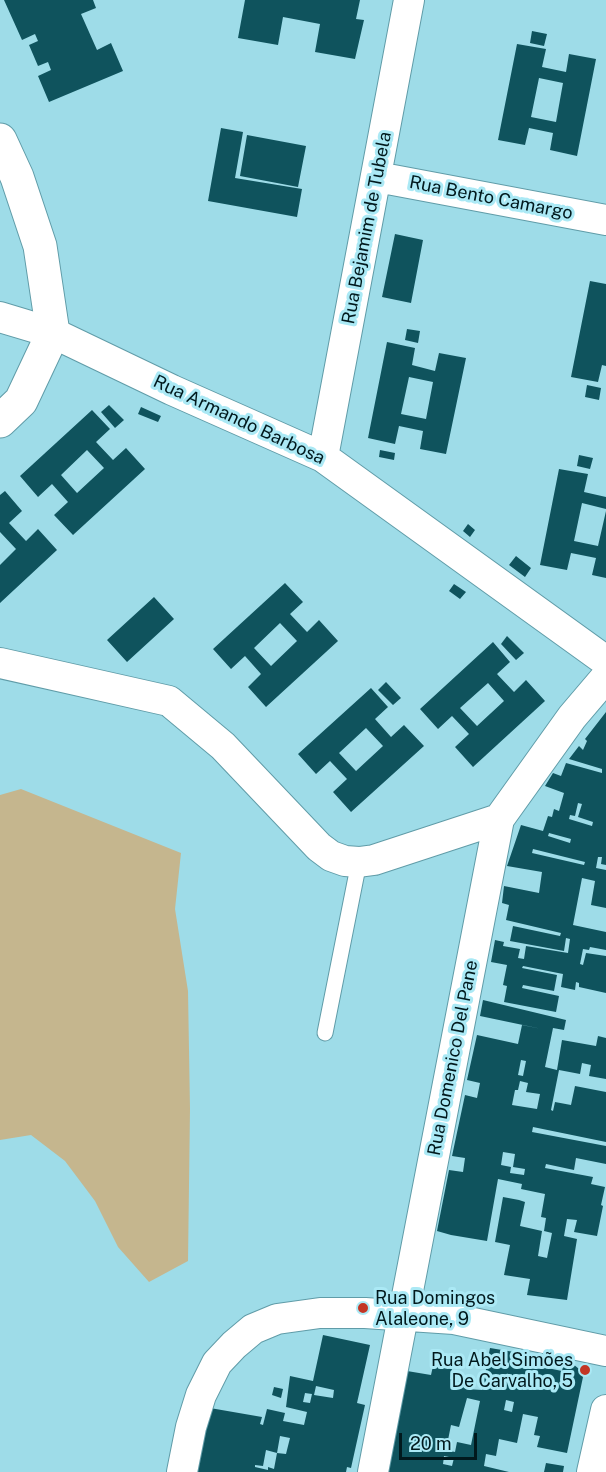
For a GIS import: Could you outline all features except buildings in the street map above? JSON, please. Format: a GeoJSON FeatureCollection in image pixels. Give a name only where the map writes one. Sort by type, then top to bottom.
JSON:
{"type":"FeatureCollection","features":[{"type":"Feature","properties":{"kind":"street","name":"Rua Bejamim de Tubela"},"geometry":{"type":"LineString","coordinates":[[323,457],[377,177],[408,0]]}},
{"type":"Feature","properties":{"kind":"street"},"geometry":{"type":"LineString","coordinates":[[0,140],[17,177],[40,246],[53,333],[21,401],[0,421]]}},
{"type":"Feature","properties":{"kind":"street","name":"Rua Bento Camargo"},"geometry":{"type":"LineString","coordinates":[[377,177],[606,220]]}},
{"type":"Feature","properties":{"kind":"street","name":"Rua Armando Barbosa"},"geometry":{"type":"LineString","coordinates":[[0,318],[53,333],[172,390],[323,457],[606,661]]}},
{"type":"Feature","properties":{"kind":"street"},"geometry":{"type":"LineString","coordinates":[[0,663],[169,701],[223,746],[319,848],[338,858],[359,862],[374,860],[499,819]]}},
{"type":"Feature","properties":{"kind":"street","name":"Rua Domenico Del Pane"},"geometry":{"type":"LineString","coordinates":[[373,1472],[499,819],[553,742],[606,677]]}},
{"type":"Feature","properties":{"kind":"street"},"geometry":{"type":"LineString","coordinates":[[182,1472],[191,1427],[201,1395],[216,1363],[253,1329],[277,1319],[298,1315],[365,1313],[454,1319],[606,1351]]}},
{"type":"Feature","properties":{"kind":"street"},"geometry":{"type":"LineString","coordinates":[[592,1472],[606,1410]]}},
{"type":"Feature","properties":{"kind":"lane"},"geometry":{"type":"LineString","coordinates":[[325,1033],[359,862]]}},
{"type":"Feature","properties":{"kind":"shaded area"},"geometry":{"type":"Polygon","coordinates":[[[21,789],[181,853],[175,909],[188,991],[190,1109],[188,1261],[149,1282],[118,1247],[95,1201],[65,1161],[31,1135],[0,1140],[0,795],[21,789]]]}},
{"type":"Feature","properties":{"kind":"place","name":"Rua Domingos Alaleone, 9"},"geometry":{"type":"Point","coordinates":[363,1308]}},
{"type":"Feature","properties":{"kind":"place","name":"Rua Abel Simões De Carvalho, 5"},"geometry":{"type":"Point","coordinates":[585,1370]}}]}
